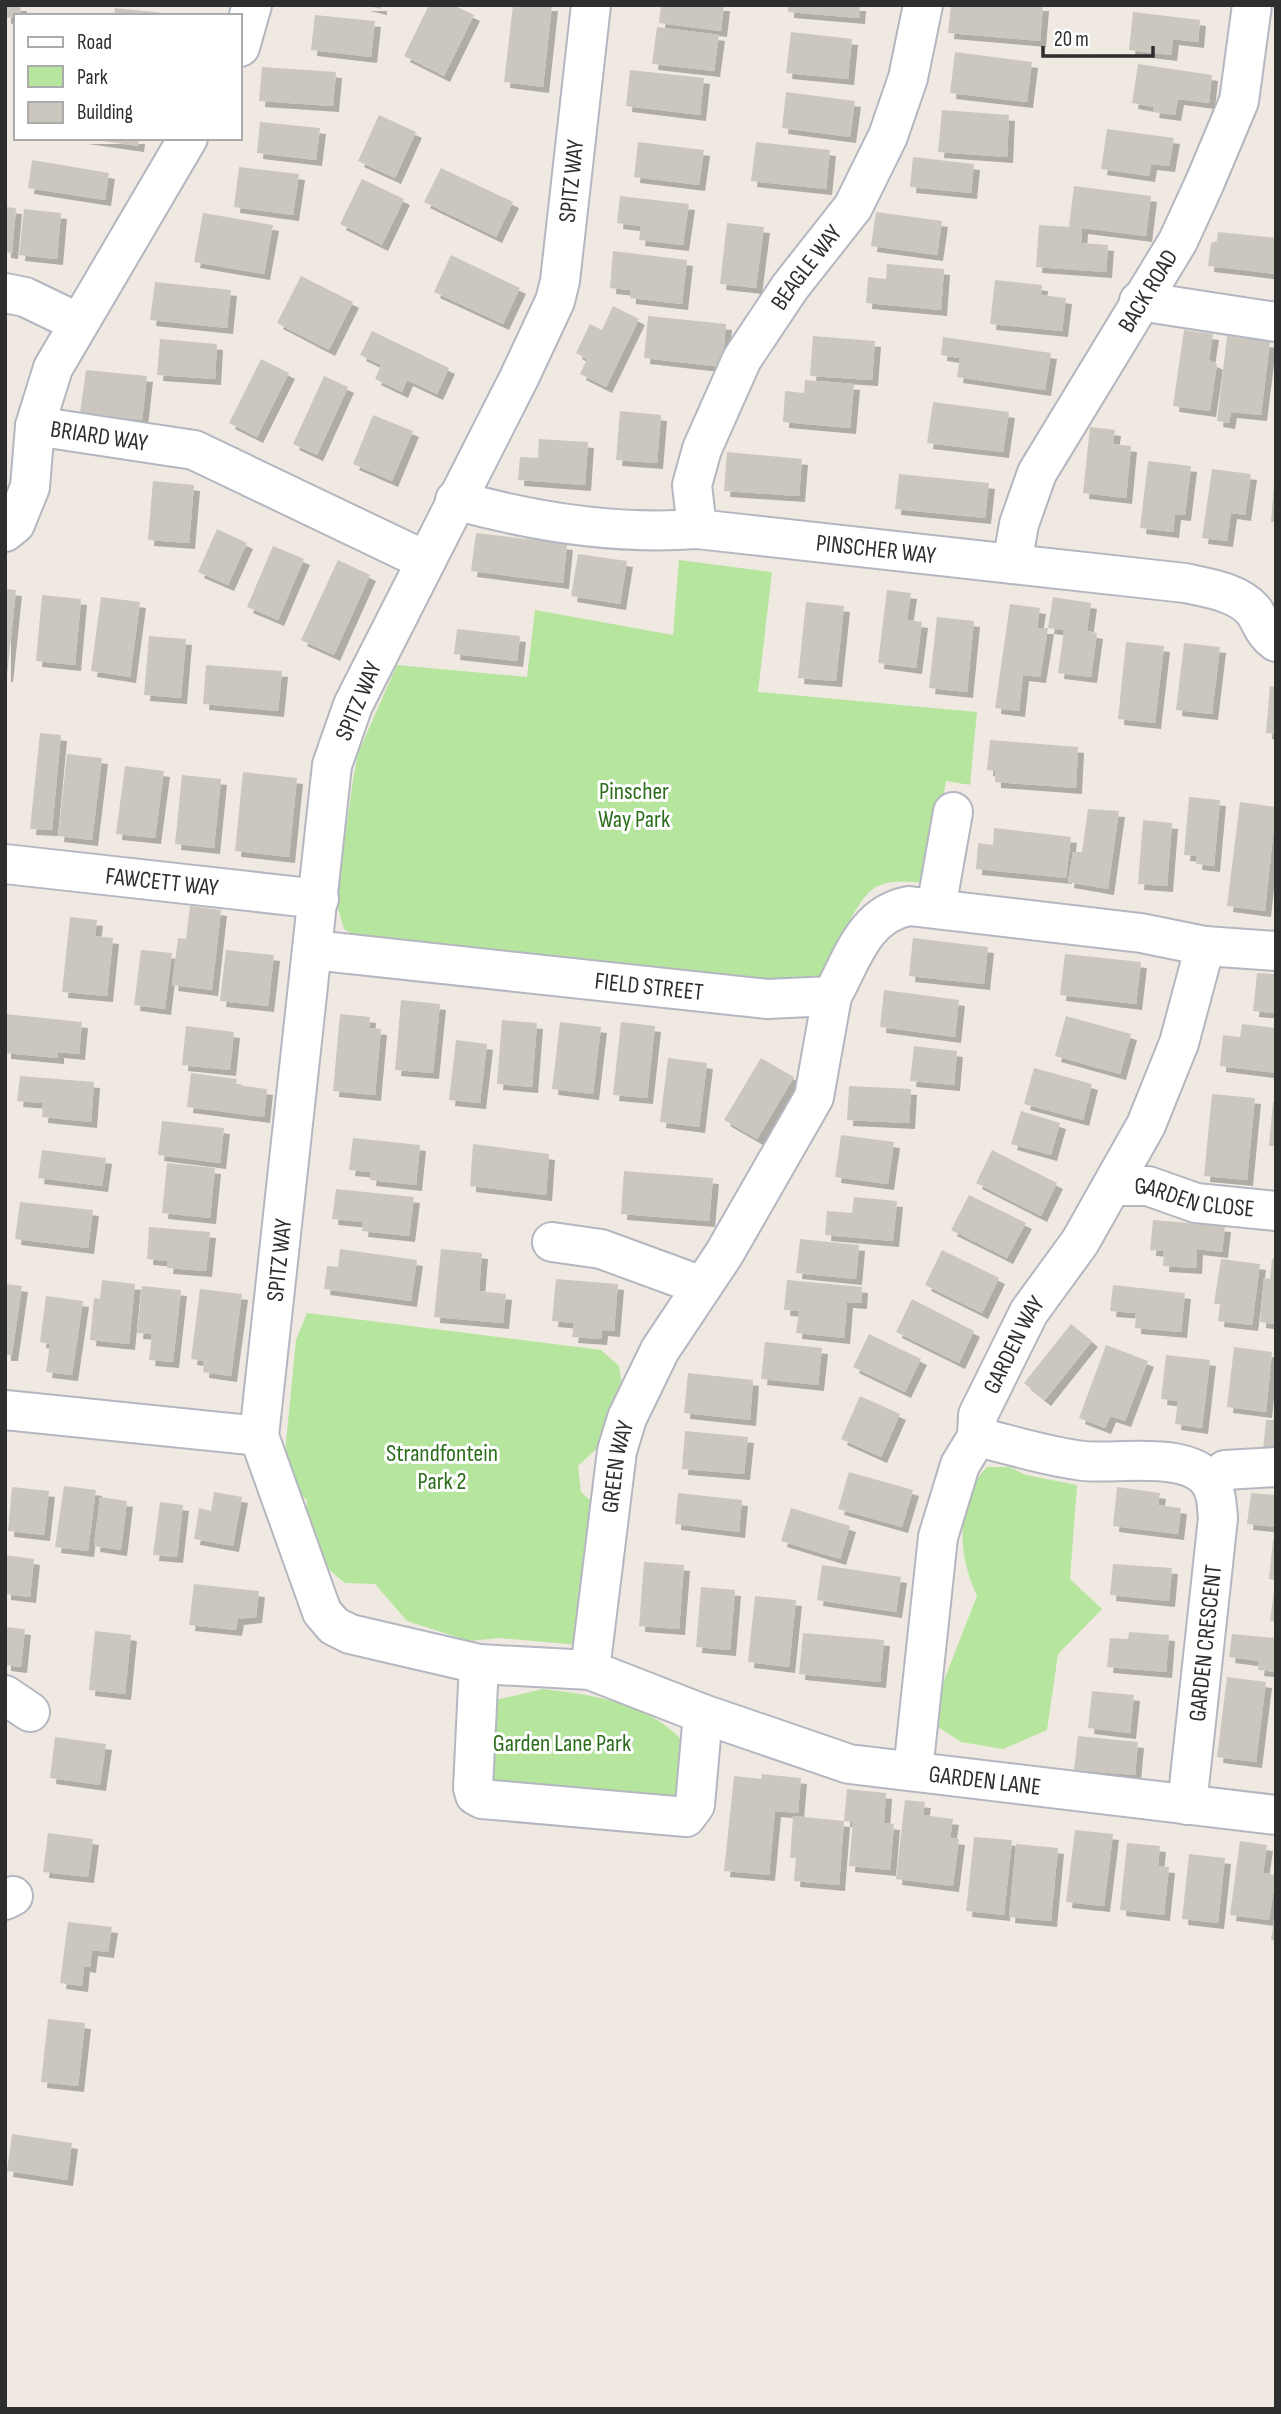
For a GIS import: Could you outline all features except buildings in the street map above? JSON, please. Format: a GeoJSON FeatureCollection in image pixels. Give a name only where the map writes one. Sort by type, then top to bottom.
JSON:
{"type":"FeatureCollection","features":[{"type":"Feature","properties":{"kind":"street"},"geometry":{"type":"LineString","coordinates":[[242,40],[252,5]]}},
{"type":"Feature","properties":{"kind":"street","name":"SPITZ WAY"},"geometry":{"type":"LineString","coordinates":[[350,1634],[334,1626],[323,1612],[259,1436],[332,765],[353,705],[555,301],[561,281],[591,5]]}},
{"type":"Feature","properties":{"kind":"street","name":"BEAGLE WAY"},"geometry":{"type":"LineString","coordinates":[[697,529],[692,485],[702,449],[742,359],[790,286],[853,207],[888,136],[908,79],[923,5]]}},
{"type":"Feature","properties":{"kind":"street","name":"BACK ROAD"},"geometry":{"type":"LineString","coordinates":[[1012,564],[1019,524],[1037,473],[1139,301],[1178,241],[1239,102],[1252,5]]}},
{"type":"Feature","properties":{"kind":"street","name":"BRIARD WAY"},"geometry":{"type":"LineString","coordinates":[[187,140],[52,368],[35,426],[194,450],[424,561]]}},
{"type":"Feature","properties":{"kind":"street"},"geometry":{"type":"LineString","coordinates":[[5,293],[25,297],[79,323]]}},
{"type":"Feature","properties":{"kind":"street"},"geometry":{"type":"LineString","coordinates":[[1139,301],[1276,323]]}},
{"type":"Feature","properties":{"kind":"street"},"geometry":{"type":"LineString","coordinates":[[5,532],[15,524],[30,487],[35,426]]}},
{"type":"Feature","properties":{"kind":"street","name":"PINSCHER WAY"},"geometry":{"type":"LineString","coordinates":[[456,500],[506,514],[577,525],[656,532],[697,529],[1185,583],[1236,597],[1253,611],[1262,630],[1276,642]]}},
{"type":"Feature","properties":{"kind":"street"},"geometry":{"type":"LineString","coordinates":[[936,908],[953,812]]}},
{"type":"Feature","properties":{"kind":"street","name":"FAWCETT WAY"},"geometry":{"type":"LineString","coordinates":[[5,864],[319,899]]}},
{"type":"Feature","properties":{"kind":"street"},"geometry":{"type":"LineString","coordinates":[[832,996],[859,943],[872,924],[884,914],[909,906],[1141,933],[1205,946],[1276,951]]}},
{"type":"Feature","properties":{"kind":"street","name":"GARDEN WAY"},"geometry":{"type":"LineString","coordinates":[[913,1771],[938,1536],[960,1465],[977,1437],[978,1415],[1029,1312],[1080,1242],[1164,1085],[1179,1043],[1205,946]]}},
{"type":"Feature","properties":{"kind":"street","name":"FIELD STREET"},"geometry":{"type":"LineString","coordinates":[[313,950],[767,999],[832,996]]}},
{"type":"Feature","properties":{"kind":"street","name":"GREEN WAY"},"geometry":{"type":"LineString","coordinates":[[590,1670],[617,1451],[627,1418],[644,1381],[724,1254],[814,1097],[832,996]]}},
{"type":"Feature","properties":{"kind":"street","name":"GARDEN CLOSE"},"geometry":{"type":"LineString","coordinates":[[1112,1186],[1148,1186],[1196,1203],[1276,1211]]}},
{"type":"Feature","properties":{"kind":"street"},"geometry":{"type":"LineString","coordinates":[[552,1241],[601,1249],[702,1286]]}},
{"type":"Feature","properties":{"kind":"street"},"geometry":{"type":"LineString","coordinates":[[5,1410],[259,1436]]}},
{"type":"Feature","properties":{"kind":"street"},"geometry":{"type":"LineString","coordinates":[[977,1437],[1084,1461],[1146,1459],[1172,1464],[1194,1471],[1209,1482],[1225,1471],[1276,1467]]}},
{"type":"Feature","properties":{"kind":"street","name":"GARDEN CRESCENT"},"geometry":{"type":"LineString","coordinates":[[1187,1805],[1218,1518],[1214,1490],[1209,1482]]}},
{"type":"Feature","properties":{"kind":"street","name":"GARDEN LANE"},"geometry":{"type":"LineString","coordinates":[[350,1634],[480,1664],[590,1670],[703,1714],[849,1764],[1276,1815]]}},
{"type":"Feature","properties":{"kind":"street"},"geometry":{"type":"LineString","coordinates":[[480,1664],[473,1788],[475,1795],[482,1799],[686,1817],[695,1805],[703,1714]]}},
{"type":"Feature","properties":{"kind":"green space","name":"Pinscher Way Park"},"geometry":{"type":"Polygon","coordinates":[[[679,560],[772,572],[758,692],[977,712],[970,785],[946,781],[928,883],[890,882],[869,892],[854,913],[826,976],[799,988],[373,946],[344,929],[336,902],[358,753],[397,665],[527,677],[535,610],[673,635],[679,560]]]}},
{"type":"Feature","properties":{"kind":"green space","name":"Strandfontein Park 2"},"geometry":{"type":"Polygon","coordinates":[[[307,1313],[601,1350],[619,1366],[623,1392],[606,1440],[578,1466],[581,1492],[597,1506],[580,1645],[500,1638],[469,1641],[407,1621],[375,1584],[345,1583],[315,1558],[306,1520],[307,1500],[296,1490],[285,1452],[296,1340],[307,1313]]]}},
{"type":"Feature","properties":{"kind":"green space"},"geometry":{"type":"Polygon","coordinates":[[[987,1467],[1009,1467],[1026,1475],[1077,1485],[1070,1579],[1102,1609],[1058,1654],[1047,1730],[1003,1749],[961,1742],[938,1727],[943,1683],[977,1596],[963,1547],[964,1512],[976,1481],[987,1467]]]}},
{"type":"Feature","properties":{"kind":"green space","name":"Garden Lane Park"},"geometry":{"type":"Polygon","coordinates":[[[543,1689],[623,1704],[659,1721],[675,1733],[689,1748],[684,1798],[492,1787],[496,1700],[543,1689]]]}}]}
